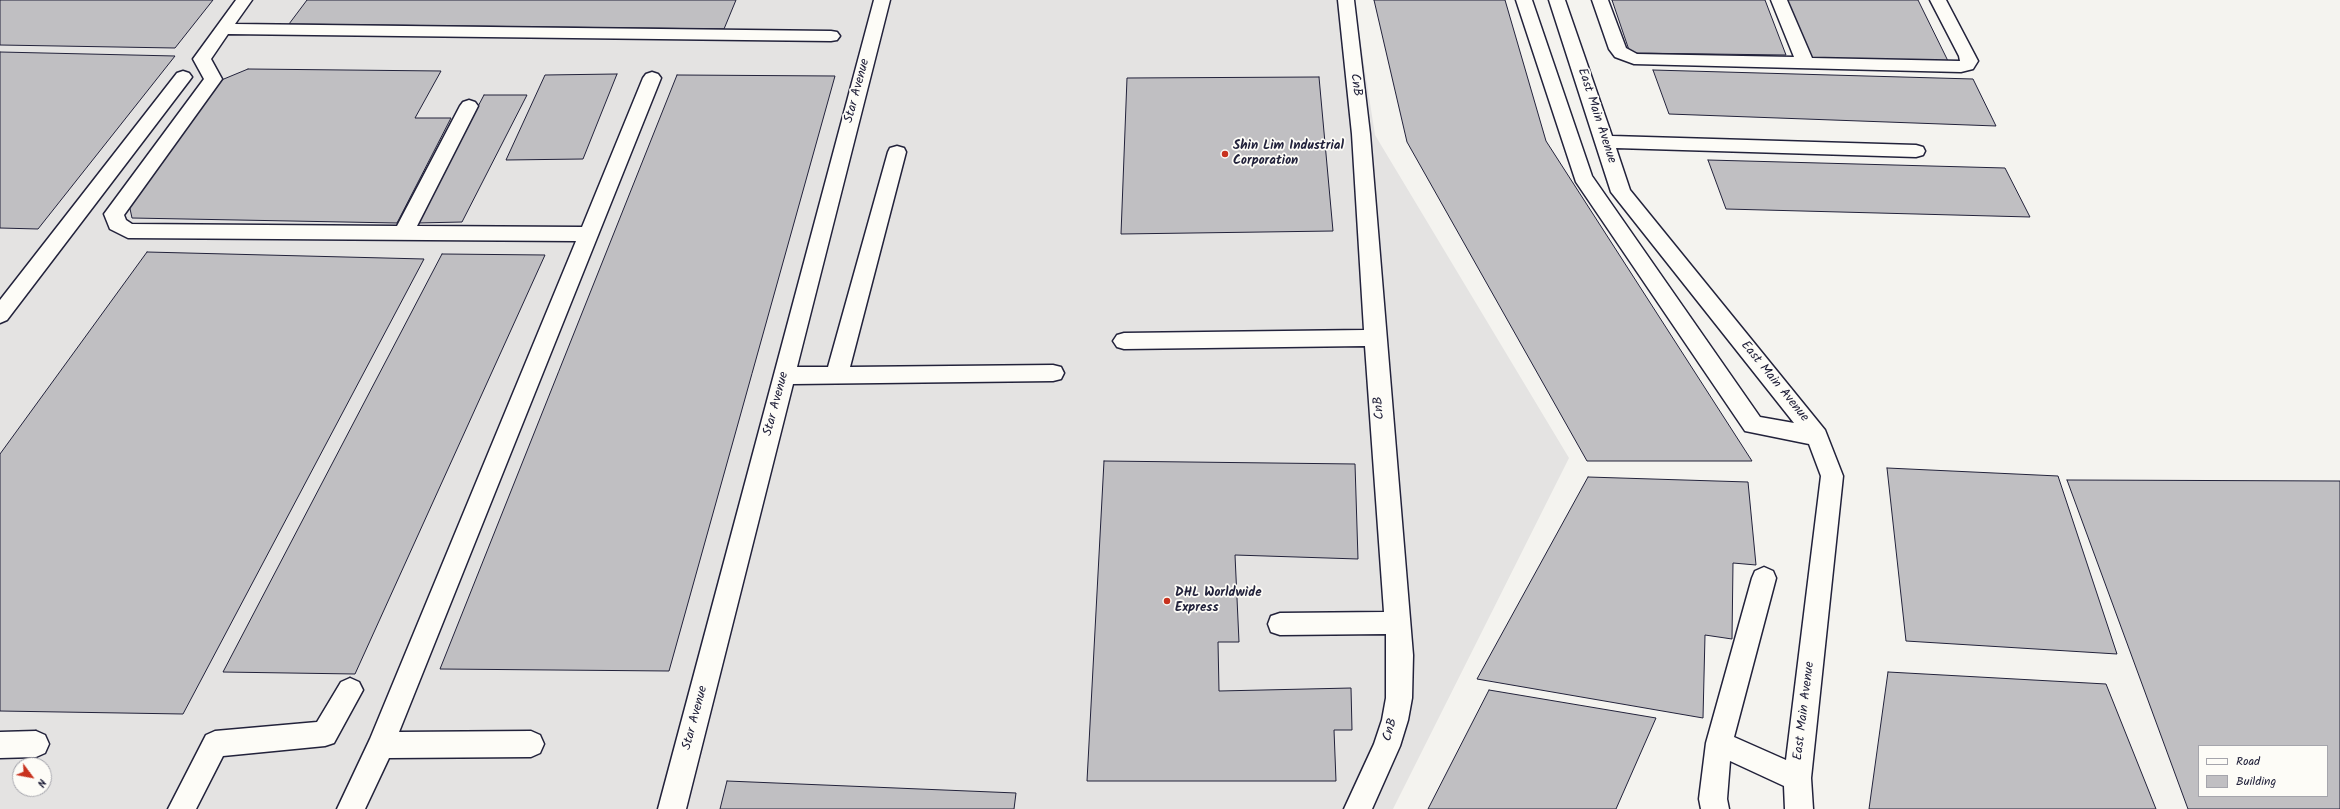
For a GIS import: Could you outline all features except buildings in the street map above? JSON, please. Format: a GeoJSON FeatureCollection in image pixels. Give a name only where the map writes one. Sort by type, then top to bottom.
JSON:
{"type":"FeatureCollection","features":[{"type":"Feature","properties":{"kind":"street"},"geometry":{"type":"LineString","coordinates":[[244,0],[202,59],[213,79],[114,214],[117,224],[128,231],[589,234]]}},
{"type":"Feature","properties":{"kind":"street","name":"Star Avenue"},"geometry":{"type":"LineString","coordinates":[[672,809],[882,0]]}},
{"type":"Feature","properties":{"kind":"street","name":"CnB"},"geometry":{"type":"LineString","coordinates":[[1346,0],[1361,134],[1401,674],[1395,720],[1387,746],[1358,809]]}},
{"type":"Feature","properties":{"kind":"street"},"geometry":{"type":"LineString","coordinates":[[1524,0],[1583,177],[1753,425],[1817,436]]}},
{"type":"Feature","properties":{"kind":"street","name":"East Main Avenue"},"geometry":{"type":"LineString","coordinates":[[1557,0],[1621,192],[1817,436],[1832,476],[1797,778],[1799,809]]}},
{"type":"Feature","properties":{"kind":"street"},"geometry":{"type":"LineString","coordinates":[[1600,0],[1618,49],[1627,57],[1640,60],[1805,62],[1961,67],[1969,61],[1968,56],[1938,0]]}},
{"type":"Feature","properties":{"kind":"street"},"geometry":{"type":"LineString","coordinates":[[1779,0],[1805,62]]}},
{"type":"Feature","properties":{"kind":"street"},"geometry":{"type":"LineString","coordinates":[[222,29],[831,36]]}},
{"type":"Feature","properties":{"kind":"street"},"geometry":{"type":"LineString","coordinates":[[0,315],[183,77]]}},
{"type":"Feature","properties":{"kind":"street"},"geometry":{"type":"LineString","coordinates":[[351,809],[381,745],[652,78]]}},
{"type":"Feature","properties":{"kind":"street"},"geometry":{"type":"LineString","coordinates":[[404,232],[469,106]]}},
{"type":"Feature","properties":{"kind":"street"},"geometry":{"type":"LineString","coordinates":[[1604,142],[1916,151]]}},
{"type":"Feature","properties":{"kind":"street"},"geometry":{"type":"LineString","coordinates":[[838,375],[897,152]]}},
{"type":"Feature","properties":{"kind":"street"},"geometry":{"type":"LineString","coordinates":[[1124,341],[1375,338]]}},
{"type":"Feature","properties":{"kind":"street"},"geometry":{"type":"LineString","coordinates":[[784,376],[1053,373]]}},
{"type":"Feature","properties":{"kind":"street"},"geometry":{"type":"LineString","coordinates":[[1715,809],[1713,799],[1719,742],[1764,578]]}},
{"type":"Feature","properties":{"kind":"street"},"geometry":{"type":"LineString","coordinates":[[1280,624],[1398,623]]}},
{"type":"Feature","properties":{"kind":"street"},"geometry":{"type":"LineString","coordinates":[[182,809],[215,744],[325,734],[350,690]]}},
{"type":"Feature","properties":{"kind":"street"},"geometry":{"type":"LineString","coordinates":[[1719,742],[1797,778]]}},
{"type":"Feature","properties":{"kind":"street"},"geometry":{"type":"LineString","coordinates":[[0,745],[36,744]]}},
{"type":"Feature","properties":{"kind":"street"},"geometry":{"type":"LineString","coordinates":[[381,745],[531,744]]}},
{"type":"Feature","properties":{"kind":"shaded area"},"geometry":{"type":"Polygon","coordinates":[[[0,0],[1354,0],[1375,135],[1569,458],[1393,809],[0,809],[0,0]]]}},
{"type":"Feature","properties":{"kind":"place","name":"Shin Lim Industrial Corporation"},"geometry":{"type":"Point","coordinates":[1225,154]}},
{"type":"Feature","properties":{"kind":"place","name":"DHL Worldwide Express"},"geometry":{"type":"Point","coordinates":[1167,601]}}]}
